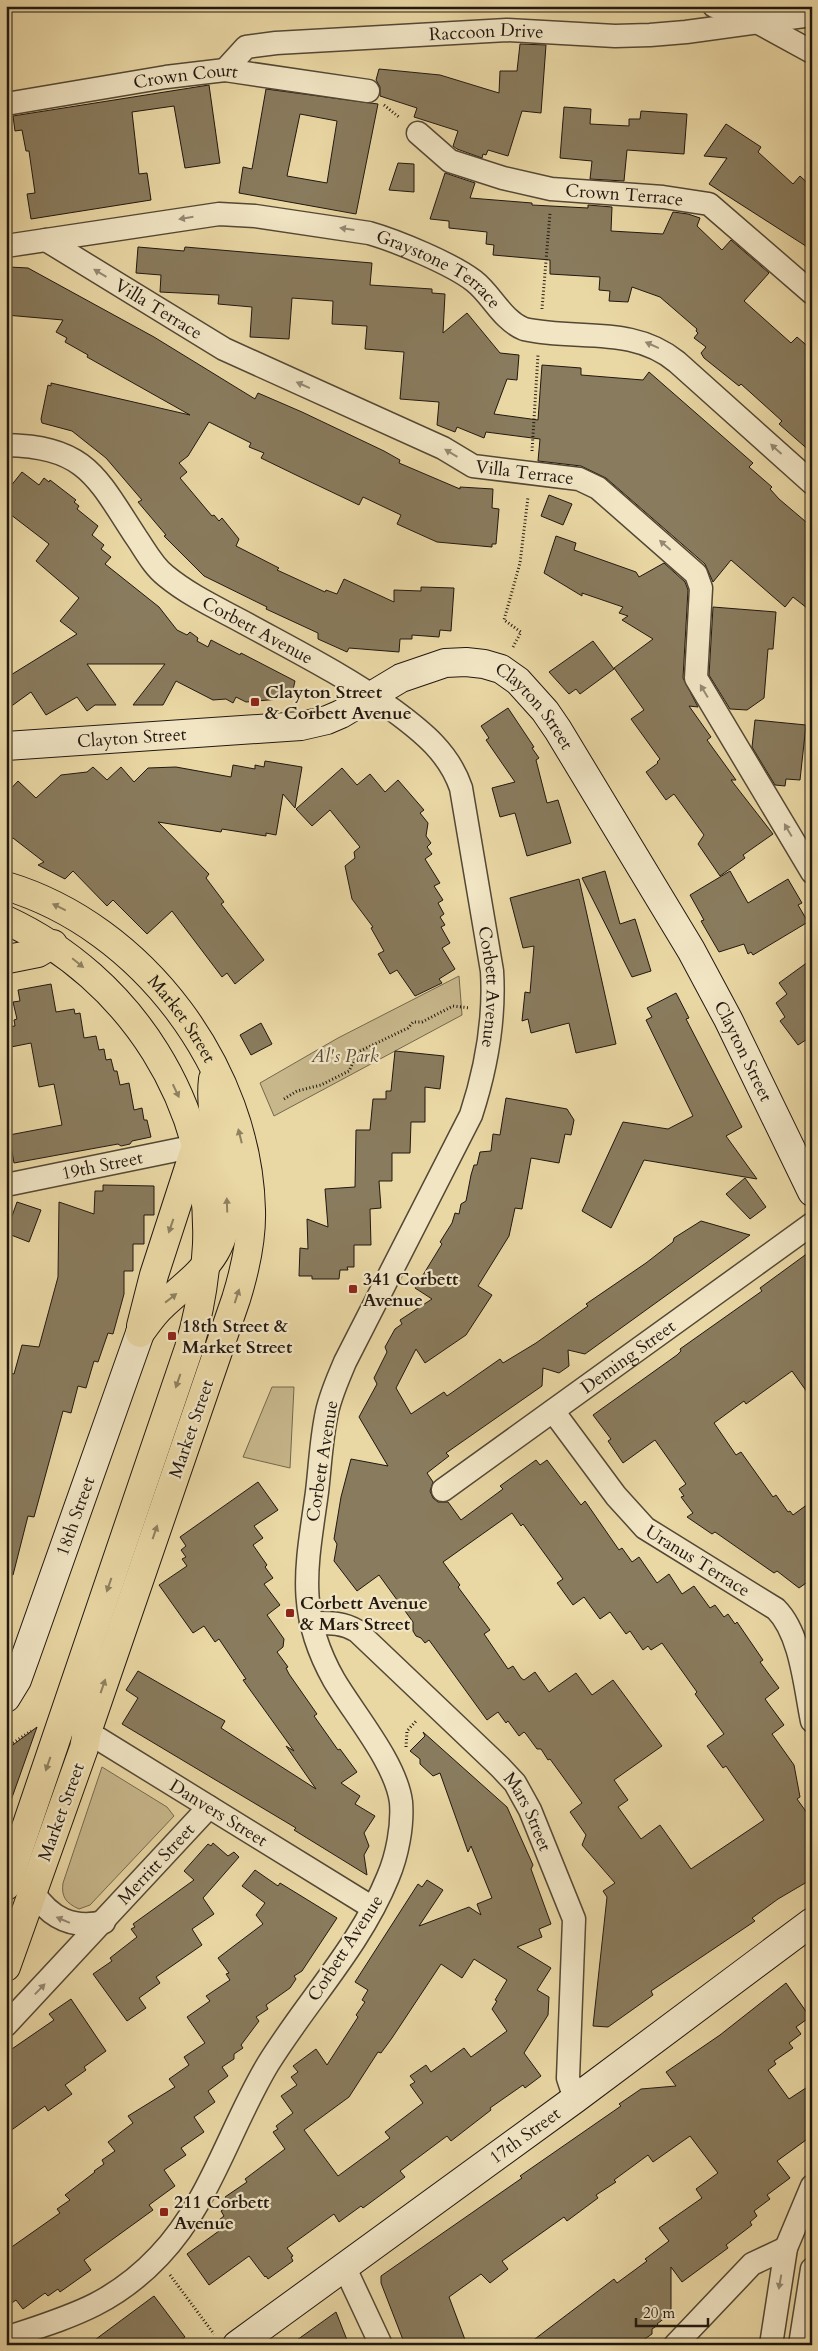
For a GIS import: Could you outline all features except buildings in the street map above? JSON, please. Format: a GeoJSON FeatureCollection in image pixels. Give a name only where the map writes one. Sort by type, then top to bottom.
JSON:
{"type":"FeatureCollection","features":[{"type":"Feature","properties":{"kind":"main road","name":"Clayton Street"},"geometry":{"type":"LineString","coordinates":[[6,746],[301,726],[327,720],[341,714],[401,678],[445,664],[466,662],[484,664],[501,670],[518,682],[545,711],[670,915],[713,990],[812,1192]]}},
{"type":"Feature","properties":{"kind":"main road","name":"Market Street"},"geometry":{"type":"LineString","coordinates":[[6,886],[47,901],[73,914],[122,950],[164,993],[199,1042],[214,1070],[237,1125],[250,1185],[250,1239],[245,1269],[87,1732],[84,1748],[6,1967]]}},
{"type":"Feature","properties":{"kind":"main road","name":"Market Street"},"geometry":{"type":"LineString","coordinates":[[6,920],[53,944],[95,977],[148,1040],[176,1090],[196,1146],[206,1211],[205,1266],[197,1320],[189,1348],[6,1886]]}},
{"type":"Feature","properties":{"kind":"main road"},"geometry":{"type":"LineString","coordinates":[[7,959],[38,953],[53,944]]}},
{"type":"Feature","properties":{"kind":"main road"},"geometry":{"type":"LineString","coordinates":[[140,1333],[161,1307],[205,1266],[222,1238],[228,1212],[226,1186],[213,1110],[214,1070]]}},
{"type":"Feature","properties":{"kind":"main road"},"geometry":{"type":"LineString","coordinates":[[140,1333],[154,1275],[196,1146]]}},
{"type":"Feature","properties":{"kind":"main road","name":"18th Street"},"geometry":{"type":"LineString","coordinates":[[10,1684],[140,1333]]}},
{"type":"Feature","properties":{"kind":"main road","name":"17th Street"},"geometry":{"type":"LineString","coordinates":[[227,2342],[344,2266],[575,2099],[812,1922]]}},
{"type":"Feature","properties":{"kind":"street"},"geometry":{"type":"LineString","coordinates":[[714,6],[757,22],[812,52]]}},
{"type":"Feature","properties":{"kind":"street","name":"Raccoon Drive"},"geometry":{"type":"LineString","coordinates":[[225,70],[246,47],[276,43],[507,30],[615,36],[650,35],[812,15]]}},
{"type":"Feature","properties":{"kind":"street","name":"Crown Court"},"geometry":{"type":"LineString","coordinates":[[6,104],[166,77],[225,70],[368,91]]}},
{"type":"Feature","properties":{"kind":"street","name":"Crown Terrace"},"geometry":{"type":"LineString","coordinates":[[418,133],[450,161],[503,178],[552,189],[663,197],[709,204],[812,294]]}},
{"type":"Feature","properties":{"kind":"street","name":"Graystone Terrace"},"geometry":{"type":"LineString","coordinates":[[6,246],[219,214],[255,216],[369,233],[386,238],[465,275],[481,287],[511,322],[524,329],[630,339],[642,341],[660,349],[685,368],[812,482]]}},
{"type":"Feature","properties":{"kind":"street","name":"Villa Terrace"},"geometry":{"type":"LineString","coordinates":[[46,240],[239,356],[443,448],[473,466],[579,479],[598,488],[696,574],[701,588],[696,678],[812,872]]}},
{"type":"Feature","properties":{"kind":"street","name":"Corbett Avenue"},"geometry":{"type":"LineString","coordinates":[[6,445],[32,446],[64,454],[86,467],[103,486],[164,575],[202,600],[372,695],[421,730],[434,743],[456,773],[465,807],[492,971],[493,1011],[481,1084],[471,1115],[345,1362],[333,1391],[326,1415],[307,1557],[306,1582],[311,1623],[318,1646],[334,1680],[387,1766],[399,1795],[400,1822],[391,1869],[373,1908],[358,1934],[267,2066],[185,2225],[158,2258],[129,2284],[102,2302],[84,2311],[6,2338]]}},
{"type":"Feature","properties":{"kind":"street","name":"19th Street"},"geometry":{"type":"LineString","coordinates":[[6,1184],[196,1146]]}},
{"type":"Feature","properties":{"kind":"street","name":"Deming Street"},"geometry":{"type":"LineString","coordinates":[[443,1490],[812,1224]]}},
{"type":"Feature","properties":{"kind":"street","name":"Uranus Terrace"},"geometry":{"type":"LineString","coordinates":[[553,1411],[616,1496],[644,1528],[776,1609],[784,1617],[793,1634],[812,1721]]}},
{"type":"Feature","properties":{"kind":"street","name":"Mars Street"},"geometry":{"type":"LineString","coordinates":[[311,1623],[336,1623],[346,1625],[357,1631],[500,1767],[522,1795],[574,1919],[568,2078],[575,2099]]}},
{"type":"Feature","properties":{"kind":"street","name":"Danvers Street"},"geometry":{"type":"LineString","coordinates":[[64,1718],[373,1908]]}},
{"type":"Feature","properties":{"kind":"street","name":"Merritt Street"},"geometry":{"type":"LineString","coordinates":[[6,2025],[104,1922],[209,1807]]}},
{"type":"Feature","properties":{"kind":"street","name":"Merritt Street"},"geometry":{"type":"LineString","coordinates":[[33,1892],[41,1905],[62,1921],[76,1925],[104,1922]]}},
{"type":"Feature","properties":{"kind":"street"},"geometry":{"type":"LineString","coordinates":[[771,2345],[786,2248],[812,2186]]}},
{"type":"Feature","properties":{"kind":"street"},"geometry":{"type":"LineString","coordinates":[[675,2345],[752,2264],[786,2248]]}},
{"type":"Feature","properties":{"kind":"street"},"geometry":{"type":"LineString","coordinates":[[344,2266],[380,2345]]}},
{"type":"Feature","properties":{"kind":"street"},"geometry":{"type":"LineString","coordinates":[[800,2345],[812,2269]]}},
{"type":"Feature","properties":{"kind":"path"},"geometry":{"type":"LineString","coordinates":[[368,91],[418,133]]}},
{"type":"Feature","properties":{"kind":"path"},"geometry":{"type":"LineString","coordinates":[[501,670],[521,632],[504,620],[517,579],[524,546],[530,474]]}},
{"type":"Feature","properties":{"kind":"path"},"geometry":{"type":"LineString","coordinates":[[284,1099],[297,1091],[321,1085],[349,1071],[358,1052],[408,1028],[413,1022],[422,1022],[453,1006],[493,1011]]}},
{"type":"Feature","properties":{"kind":"path"},"geometry":{"type":"LineString","coordinates":[[387,1766],[405,1752],[406,1731],[434,1704]]}},
{"type":"Feature","properties":{"kind":"path"},"geometry":{"type":"LineString","coordinates":[[13,1743],[34,1729]]}},
{"type":"Feature","properties":{"kind":"path"},"geometry":{"type":"LineString","coordinates":[[158,2258],[227,2342]]}},
{"type":"Feature","properties":{"kind":"green space","name":"Al's Park"},"geometry":{"type":"Polygon","coordinates":[[[459,976],[462,1015],[274,1116],[260,1083],[338,1038],[459,976]]]}},
{"type":"Feature","properties":{"kind":"green space"},"geometry":{"type":"Polygon","coordinates":[[[272,1387],[294,1387],[290,1468],[243,1457],[272,1387]]]}},
{"type":"Feature","properties":{"kind":"green space"},"geometry":{"type":"Polygon","coordinates":[[[102,1767],[167,1807],[174,1816],[90,1905],[79,1909],[65,1899],[63,1883],[102,1767]]]}},
{"type":"Feature","properties":{"kind":"place","name":"Clayton Street & Corbett Avenue"},"geometry":{"type":"Point","coordinates":[255,702]}},
{"type":"Feature","properties":{"kind":"place","name":"341 Corbett Avenue"},"geometry":{"type":"Point","coordinates":[353,1289]}},
{"type":"Feature","properties":{"kind":"place","name":"18th Street & Market Street"},"geometry":{"type":"Point","coordinates":[172,1336]}},
{"type":"Feature","properties":{"kind":"place","name":"Corbett Avenue & Mars Street"},"geometry":{"type":"Point","coordinates":[290,1613]}},
{"type":"Feature","properties":{"kind":"place","name":"211 Corbett Avenue"},"geometry":{"type":"Point","coordinates":[164,2212]}}]}
